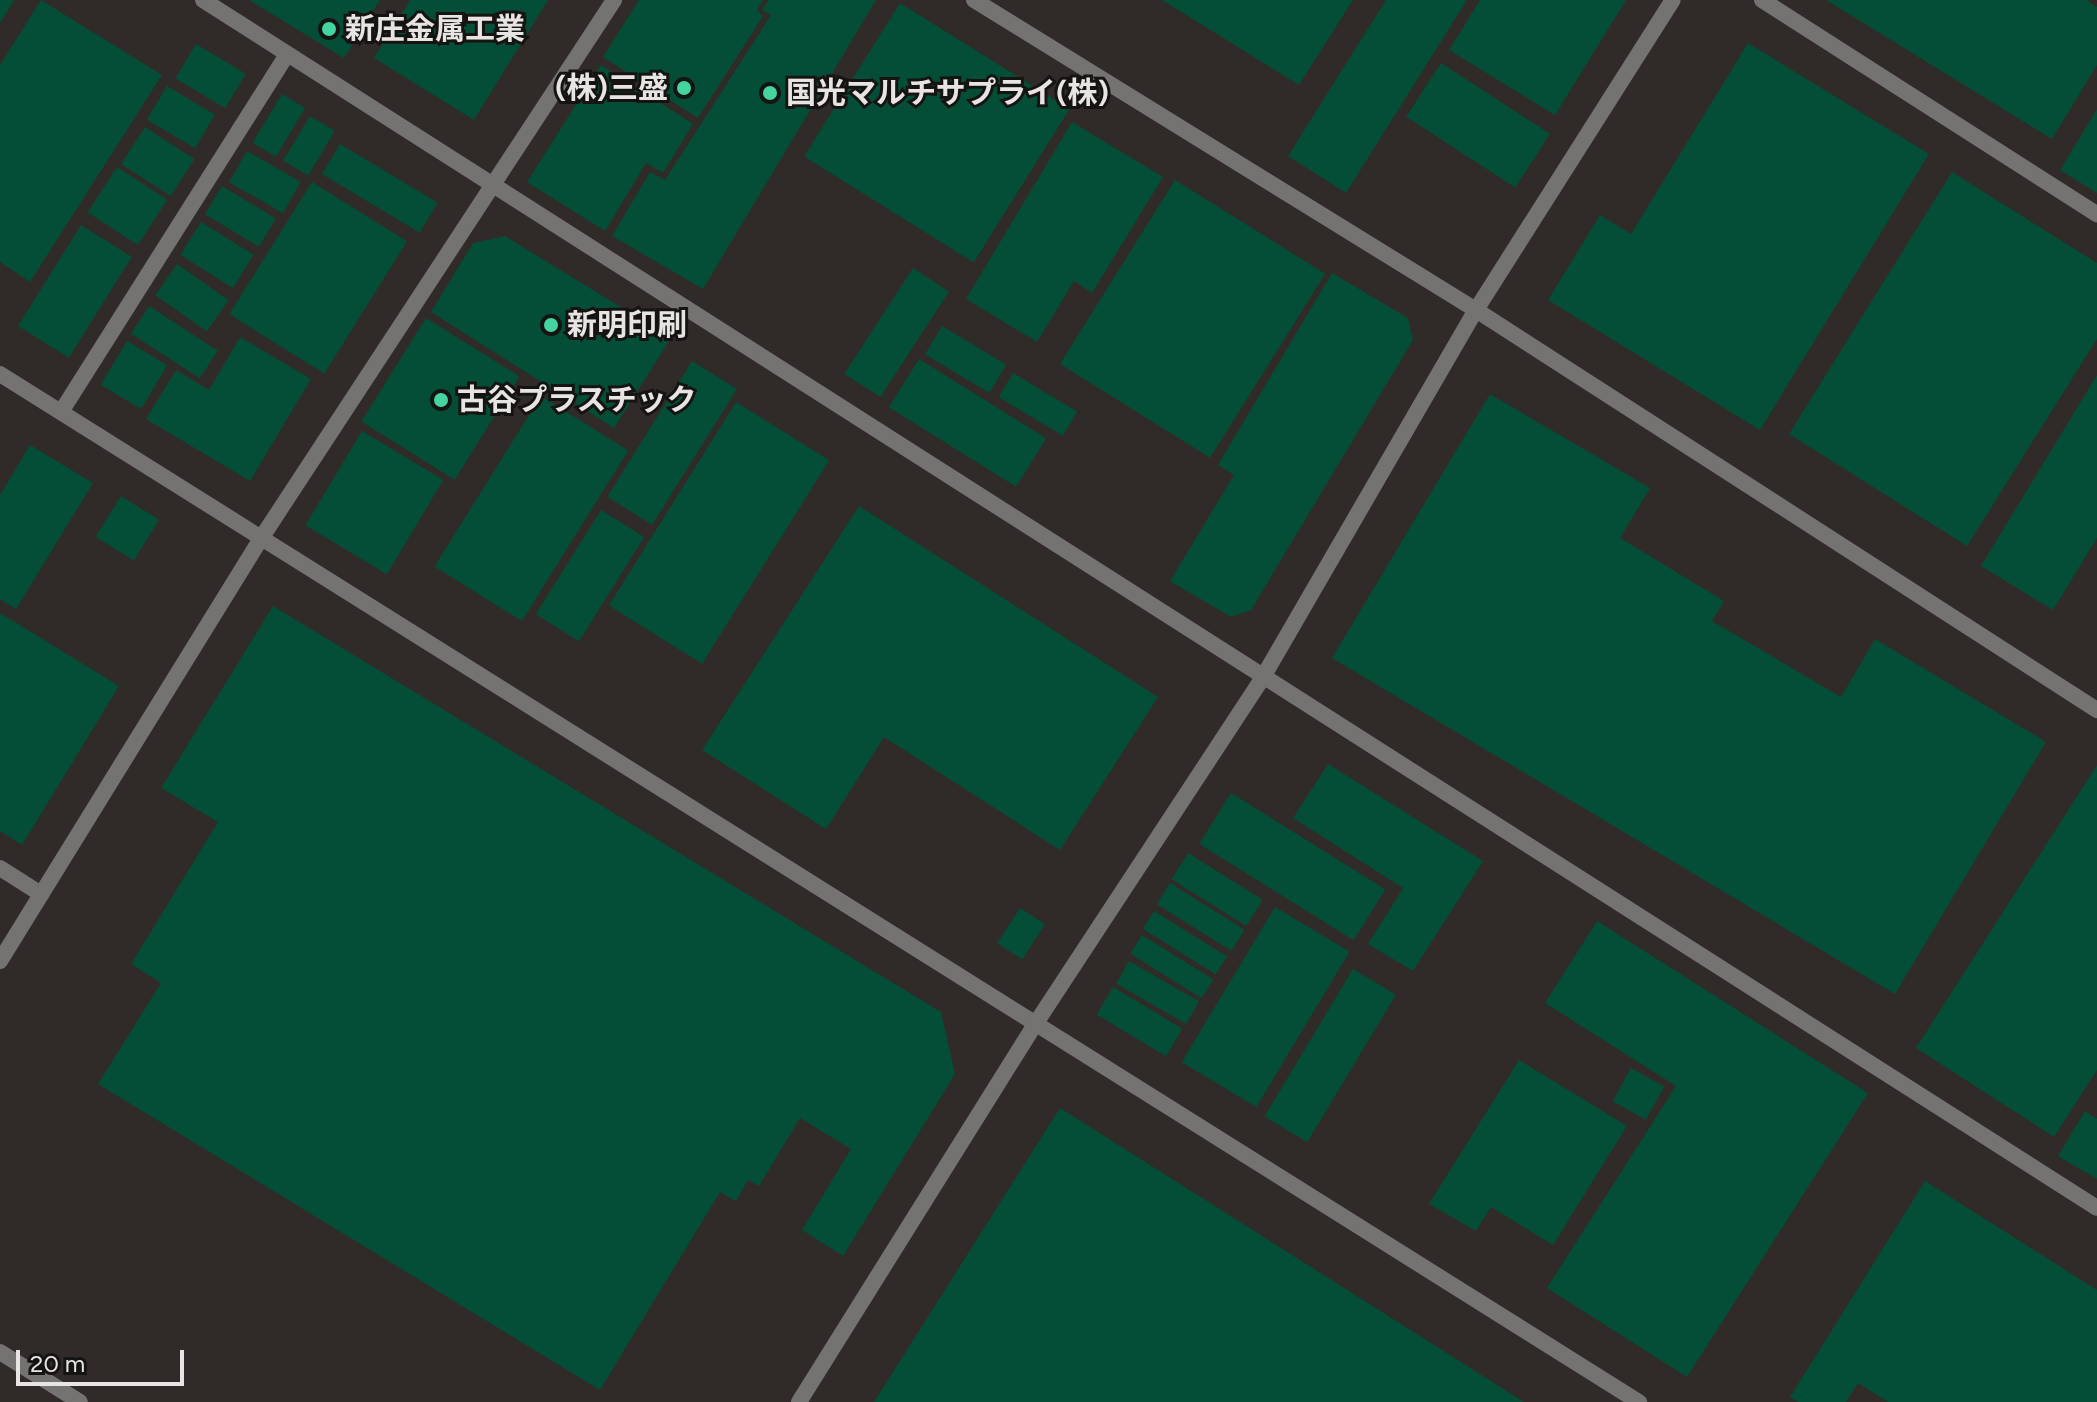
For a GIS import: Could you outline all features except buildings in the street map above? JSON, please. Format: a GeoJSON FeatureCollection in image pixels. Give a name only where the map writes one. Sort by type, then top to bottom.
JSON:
{"type":"FeatureCollection","features":[{"type":"Feature","properties":{"kind":"street"},"geometry":{"type":"LineString","coordinates":[[203,0],[2097,1208]]}},
{"type":"Feature","properties":{"kind":"street"},"geometry":{"type":"LineString","coordinates":[[0,961],[260,540],[495,187],[614,0]]}},
{"type":"Feature","properties":{"kind":"street"},"geometry":{"type":"LineString","coordinates":[[974,0],[1476,310],[2097,710]]}},
{"type":"Feature","properties":{"kind":"street"},"geometry":{"type":"LineString","coordinates":[[799,1402],[1036,1023],[1263,677],[1476,310],[1673,0]]}},
{"type":"Feature","properties":{"kind":"street"},"geometry":{"type":"LineString","coordinates":[[1762,0],[2097,214]]}},
{"type":"Feature","properties":{"kind":"street"},"geometry":{"type":"LineString","coordinates":[[61,412],[287,54]]}},
{"type":"Feature","properties":{"kind":"street"},"geometry":{"type":"LineString","coordinates":[[0,374],[260,540],[1639,1402]]}},
{"type":"Feature","properties":{"kind":"street"},"geometry":{"type":"LineString","coordinates":[[0,868],[41,894]]}},
{"type":"Feature","properties":{"kind":"street"},"geometry":{"type":"LineString","coordinates":[[0,1352],[80,1402]]}},
{"type":"Feature","properties":{"kind":"place","name":"新庄金属工業"},"geometry":{"type":"Point","coordinates":[329,29]}},
{"type":"Feature","properties":{"kind":"place","name":"(株)三盛"},"geometry":{"type":"Point","coordinates":[684,88]}},
{"type":"Feature","properties":{"kind":"place","name":"国光マルチサプライ(株)"},"geometry":{"type":"Point","coordinates":[770,93]}},
{"type":"Feature","properties":{"kind":"place","name":"新明印刷"},"geometry":{"type":"Point","coordinates":[551,325]}},
{"type":"Feature","properties":{"kind":"place","name":"古谷プラスチック"},"geometry":{"type":"Point","coordinates":[441,400]}}]}
